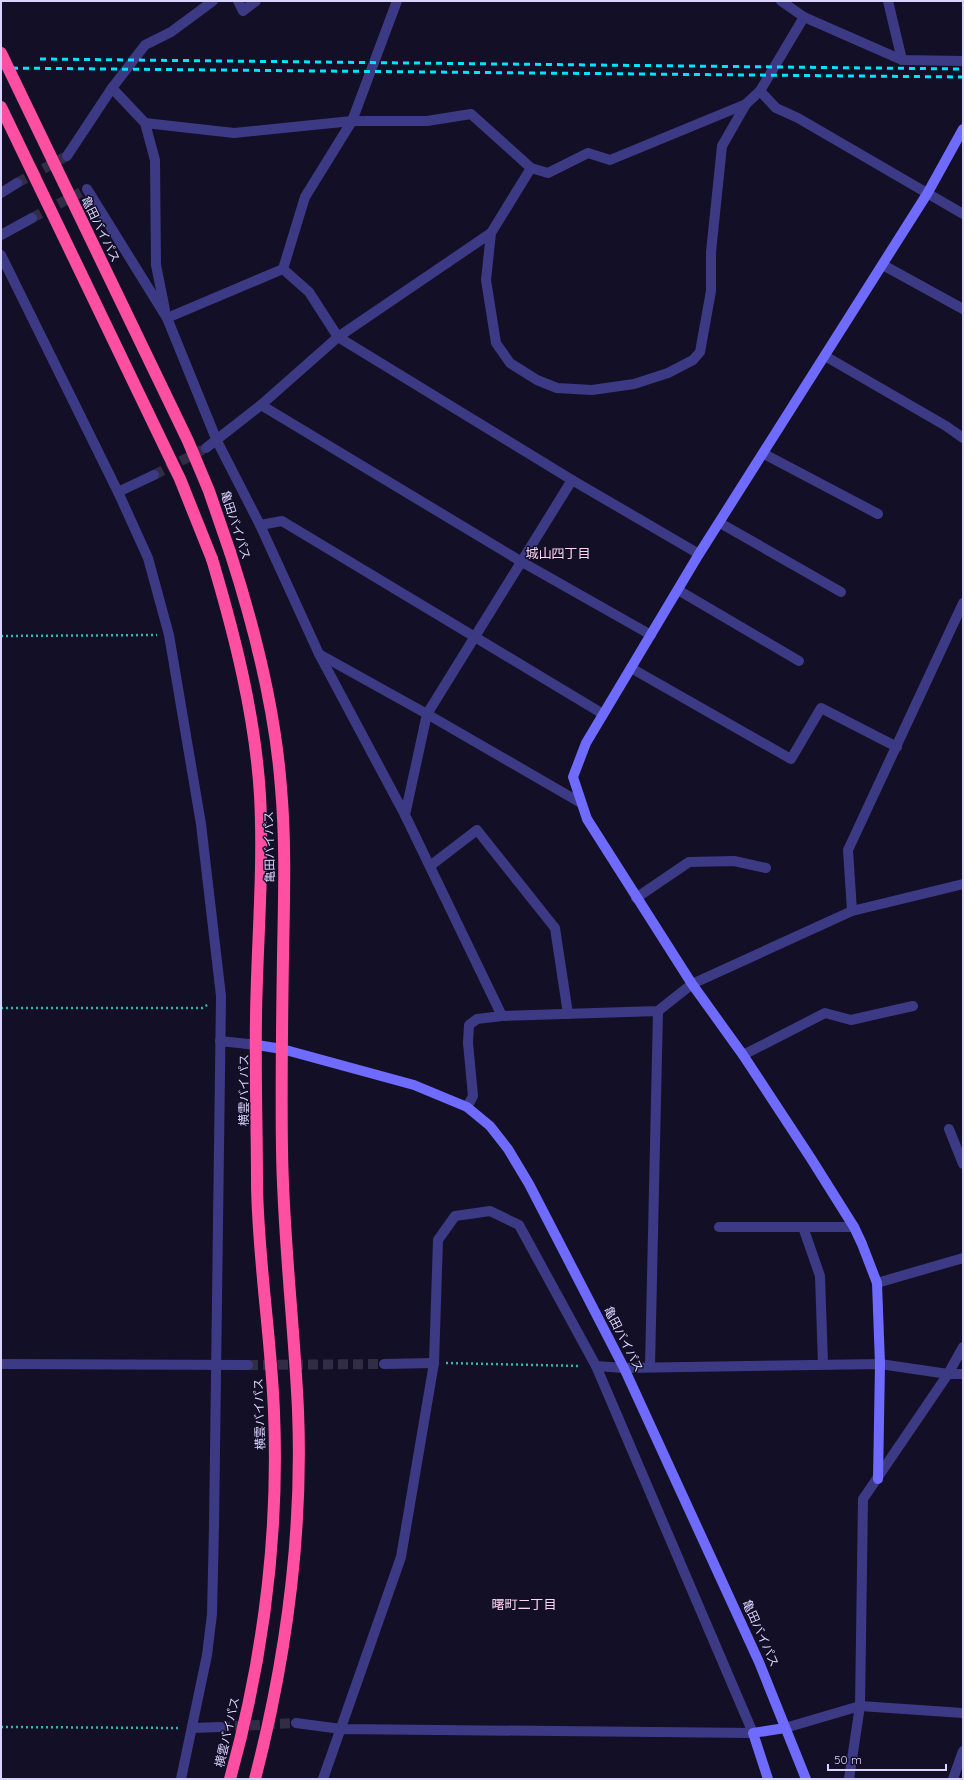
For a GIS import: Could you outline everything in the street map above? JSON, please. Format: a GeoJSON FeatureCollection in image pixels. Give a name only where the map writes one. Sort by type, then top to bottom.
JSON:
{"type":"FeatureCollection","features":[{"type":"Feature","properties":{"kind":"highway","name":"亀田バイパス"},"geometry":{"type":"LineString","coordinates":[[1,53],[188,441],[210,491],[247,606],[264,671],[276,742],[281,789],[284,888],[282,1049]]}},
{"type":"Feature","properties":{"kind":"highway","name":"亀田バイパス"},"geometry":{"type":"LineString","coordinates":[[1,107],[180,479],[212,559],[229,617],[243,677],[254,740],[260,794],[260,915],[256,1045]]}},
{"type":"Feature","properties":{"kind":"highway","name":"横雲バイパス"},"geometry":{"type":"LineString","coordinates":[[230,1779],[240,1744],[254,1678],[263,1619],[269,1570],[275,1474],[274,1413],[270,1346],[258,1221],[256,1045]]}},
{"type":"Feature","properties":{"kind":"highway"},"geometry":{"type":"LineString","coordinates":[[255,1779],[279,1672],[287,1621],[297,1522],[298,1412],[284,1218],[282,1049]]}},
{"type":"Feature","properties":{"kind":"street"},"geometry":{"type":"LineString","coordinates":[[67,156],[112,88],[145,45],[171,32],[213,1]]}},
{"type":"Feature","properties":{"kind":"street"},"geometry":{"type":"LineString","coordinates":[[238,1],[243,11],[256,1]]}},
{"type":"Feature","properties":{"kind":"street"},"geometry":{"type":"LineString","coordinates":[[283,269],[305,197],[352,121],[397,1]]}},
{"type":"Feature","properties":{"kind":"street"},"geometry":{"type":"LineString","coordinates":[[780,1],[804,17],[902,60],[963,61]]}},
{"type":"Feature","properties":{"kind":"street"},"geometry":{"type":"LineString","coordinates":[[888,1],[902,60]]}},
{"type":"Feature","properties":{"kind":"street"},"geometry":{"type":"LineString","coordinates":[[145,123],[234,133],[352,121],[427,121],[471,114],[531,168],[548,173],[588,154],[610,160],[746,104],[760,92],[804,17]]}},
{"type":"Feature","properties":{"kind":"street"},"geometry":{"type":"LineString","coordinates":[[112,88],[145,123],[155,160],[156,265],[167,318]]}},
{"type":"Feature","properties":{"kind":"street"},"geometry":{"type":"LineString","coordinates":[[760,92],[776,108],[798,118],[963,214]]}},
{"type":"Feature","properties":{"kind":"street"},"geometry":{"type":"LineString","coordinates":[[491,233],[486,280],[496,343],[510,363],[537,380],[557,388],[592,390],[634,384],[668,373],[693,360],[700,352],[712,291],[711,252],[722,146],[746,104]]}},
{"type":"Feature","properties":{"kind":"street"},"geometry":{"type":"LineString","coordinates":[[878,1479],[880,1364],[877,1283],[862,1244],[854,1227],[743,1055],[692,984],[587,819],[580,803],[573,777],[586,743],[699,554],[883,265],[927,194],[963,129]]}},
{"type":"Feature","properties":{"kind":"street"},"geometry":{"type":"LineString","coordinates":[[206,448],[217,441],[261,405],[338,337],[491,233],[531,168]]}},
{"type":"Feature","properties":{"kind":"street"},"geometry":{"type":"LineString","coordinates":[[1,193],[17,183]]}},
{"type":"Feature","properties":{"kind":"street"},"geometry":{"type":"LineString","coordinates":[[87,190],[167,318],[217,441],[260,525],[319,654],[405,815],[502,1016]]}},
{"type":"Feature","properties":{"kind":"street"},"geometry":{"type":"LineString","coordinates":[[1,235],[32,218]]}},
{"type":"Feature","properties":{"kind":"street"},"geometry":{"type":"LineString","coordinates":[[1,255],[118,492],[148,558],[169,635],[201,824],[221,996],[217,1365],[212,1614],[207,1655],[193,1728],[180,1779]]}},
{"type":"Feature","properties":{"kind":"street"},"geometry":{"type":"LineString","coordinates":[[883,265],[963,309]]}},
{"type":"Feature","properties":{"kind":"street"},"geometry":{"type":"LineString","coordinates":[[167,318],[283,269]]}},
{"type":"Feature","properties":{"kind":"street"},"geometry":{"type":"LineString","coordinates":[[283,269],[309,292],[338,337],[572,480],[699,554]]}},
{"type":"Feature","properties":{"kind":"street"},"geometry":{"type":"LineString","coordinates":[[825,356],[946,426],[963,438]]}},
{"type":"Feature","properties":{"kind":"street"},"geometry":{"type":"LineString","coordinates":[[261,405],[522,562],[651,635]]}},
{"type":"Feature","properties":{"kind":"street"},"geometry":{"type":"LineString","coordinates":[[764,454],[878,514]]}},
{"type":"Feature","properties":{"kind":"street"},"geometry":{"type":"LineString","coordinates":[[118,492],[154,475]]}},
{"type":"Feature","properties":{"kind":"street"},"geometry":{"type":"LineString","coordinates":[[405,815],[427,714],[572,480]]}},
{"type":"Feature","properties":{"kind":"street"},"geometry":{"type":"LineString","coordinates":[[260,525],[282,521],[603,714]]}},
{"type":"Feature","properties":{"kind":"street"},"geometry":{"type":"LineString","coordinates":[[720,523],[841,592]]}},
{"type":"Feature","properties":{"kind":"street"},"geometry":{"type":"LineString","coordinates":[[678,590],[799,661]]}},
{"type":"Feature","properties":{"kind":"street"},"geometry":{"type":"LineString","coordinates":[[852,911],[848,850],[963,603]]}},
{"type":"Feature","properties":{"kind":"street"},"geometry":{"type":"LineString","coordinates":[[319,654],[427,714],[580,803]]}},
{"type":"Feature","properties":{"kind":"street"},"geometry":{"type":"LineString","coordinates":[[631,668],[791,759],[821,708],[896,747]]}},
{"type":"Feature","properties":{"kind":"street"},"geometry":{"type":"LineString","coordinates":[[430,866],[478,830],[555,928],[568,1014]]}},
{"type":"Feature","properties":{"kind":"street"},"geometry":{"type":"LineString","coordinates":[[636,898],[689,862],[734,861],[766,868]]}},
{"type":"Feature","properties":{"kind":"street"},"geometry":{"type":"LineString","coordinates":[[467,1107],[473,1096],[468,1043],[469,1025],[477,1019],[502,1016],[658,1011],[692,984],[852,911],[963,884]]}},
{"type":"Feature","properties":{"kind":"street"},"geometry":{"type":"LineString","coordinates":[[743,1055],[824,1013],[851,1020],[913,1006]]}},
{"type":"Feature","properties":{"kind":"street"},"geometry":{"type":"LineString","coordinates":[[650,1367],[658,1011]]}},
{"type":"Feature","properties":{"kind":"street"},"geometry":{"type":"LineString","coordinates":[[220,1041],[256,1045]]}},
{"type":"Feature","properties":{"kind":"street","name":"亀田バイパス"},"geometry":{"type":"LineString","coordinates":[[256,1045],[282,1049],[414,1085],[467,1107],[490,1126],[508,1150],[529,1184],[624,1368],[759,1662],[806,1779]]}},
{"type":"Feature","properties":{"kind":"street"},"geometry":{"type":"LineString","coordinates":[[949,1129],[963,1164]]}},
{"type":"Feature","properties":{"kind":"street"},"geometry":{"type":"LineString","coordinates":[[322,1779],[401,1557],[434,1363],[438,1240],[455,1216],[490,1211],[519,1225],[596,1366],[753,1733],[768,1779]]}},
{"type":"Feature","properties":{"kind":"street"},"geometry":{"type":"LineString","coordinates":[[803,1227],[820,1276],[823,1364]]}},
{"type":"Feature","properties":{"kind":"street"},"geometry":{"type":"LineString","coordinates":[[718,1228],[854,1227]]}},
{"type":"Feature","properties":{"kind":"street"},"geometry":{"type":"LineString","coordinates":[[877,1283],[963,1258]]}},
{"type":"Feature","properties":{"kind":"street"},"geometry":{"type":"LineString","coordinates":[[849,1779],[860,1706],[863,1499],[948,1374],[963,1347]]}},
{"type":"Feature","properties":{"kind":"street"},"geometry":{"type":"LineString","coordinates":[[384,1364],[434,1363]]}},
{"type":"Feature","properties":{"kind":"street"},"geometry":{"type":"LineString","coordinates":[[1,1364],[248,1365]]}},
{"type":"Feature","properties":{"kind":"street"},"geometry":{"type":"LineString","coordinates":[[596,1366],[624,1368],[880,1364],[948,1374],[963,1374]]}},
{"type":"Feature","properties":{"kind":"street"},"geometry":{"type":"LineString","coordinates":[[296,1723],[341,1729],[753,1733],[785,1728],[860,1706],[963,1713]]}},
{"type":"Feature","properties":{"kind":"street"},"geometry":{"type":"LineString","coordinates":[[193,1728],[220,1727]]}},
{"type":"Feature","properties":{"kind":"street"},"geometry":{"type":"LineString","coordinates":[[953,1779],[963,1751]]}},
{"type":"Feature","properties":{"kind":"path"},"geometry":{"type":"LineString","coordinates":[[1,636],[169,635]]}},
{"type":"Feature","properties":{"kind":"path"},"geometry":{"type":"LineString","coordinates":[[1,1008],[202,1008],[221,996]]}},
{"type":"Feature","properties":{"kind":"path"},"geometry":{"type":"LineString","coordinates":[[434,1363],[596,1366]]}},
{"type":"Feature","properties":{"kind":"path"},"geometry":{"type":"LineString","coordinates":[[1,1727],[193,1728]]}},
{"type":"Feature","properties":{"kind":"tunnel"},"geometry":{"type":"LineString","coordinates":[[17,183],[67,156]]}},
{"type":"Feature","properties":{"kind":"tunnel"},"geometry":{"type":"LineString","coordinates":[[32,218],[87,189]]}},
{"type":"Feature","properties":{"kind":"tunnel"},"geometry":{"type":"LineString","coordinates":[[154,475],[206,448]]}},
{"type":"Feature","properties":{"kind":"tunnel"},"geometry":{"type":"LineString","coordinates":[[248,1365],[384,1364]]}},
{"type":"Feature","properties":{"kind":"tunnel"},"geometry":{"type":"LineString","coordinates":[[220,1727],[296,1723]]}},
{"type":"Feature","properties":{"kind":"railway"},"geometry":{"type":"LineString","coordinates":[[40,59],[963,69]]}},
{"type":"Feature","properties":{"kind":"railway"},"geometry":{"type":"LineString","coordinates":[[1,68],[963,77]]}},
{"type":"Feature","properties":{"kind":"district","name":"城山四丁目"},"geometry":{"type":"Point","coordinates":[558,553]}},
{"type":"Feature","properties":{"kind":"district","name":"曙町二丁目"},"geometry":{"type":"Point","coordinates":[524,1604]}}]}
